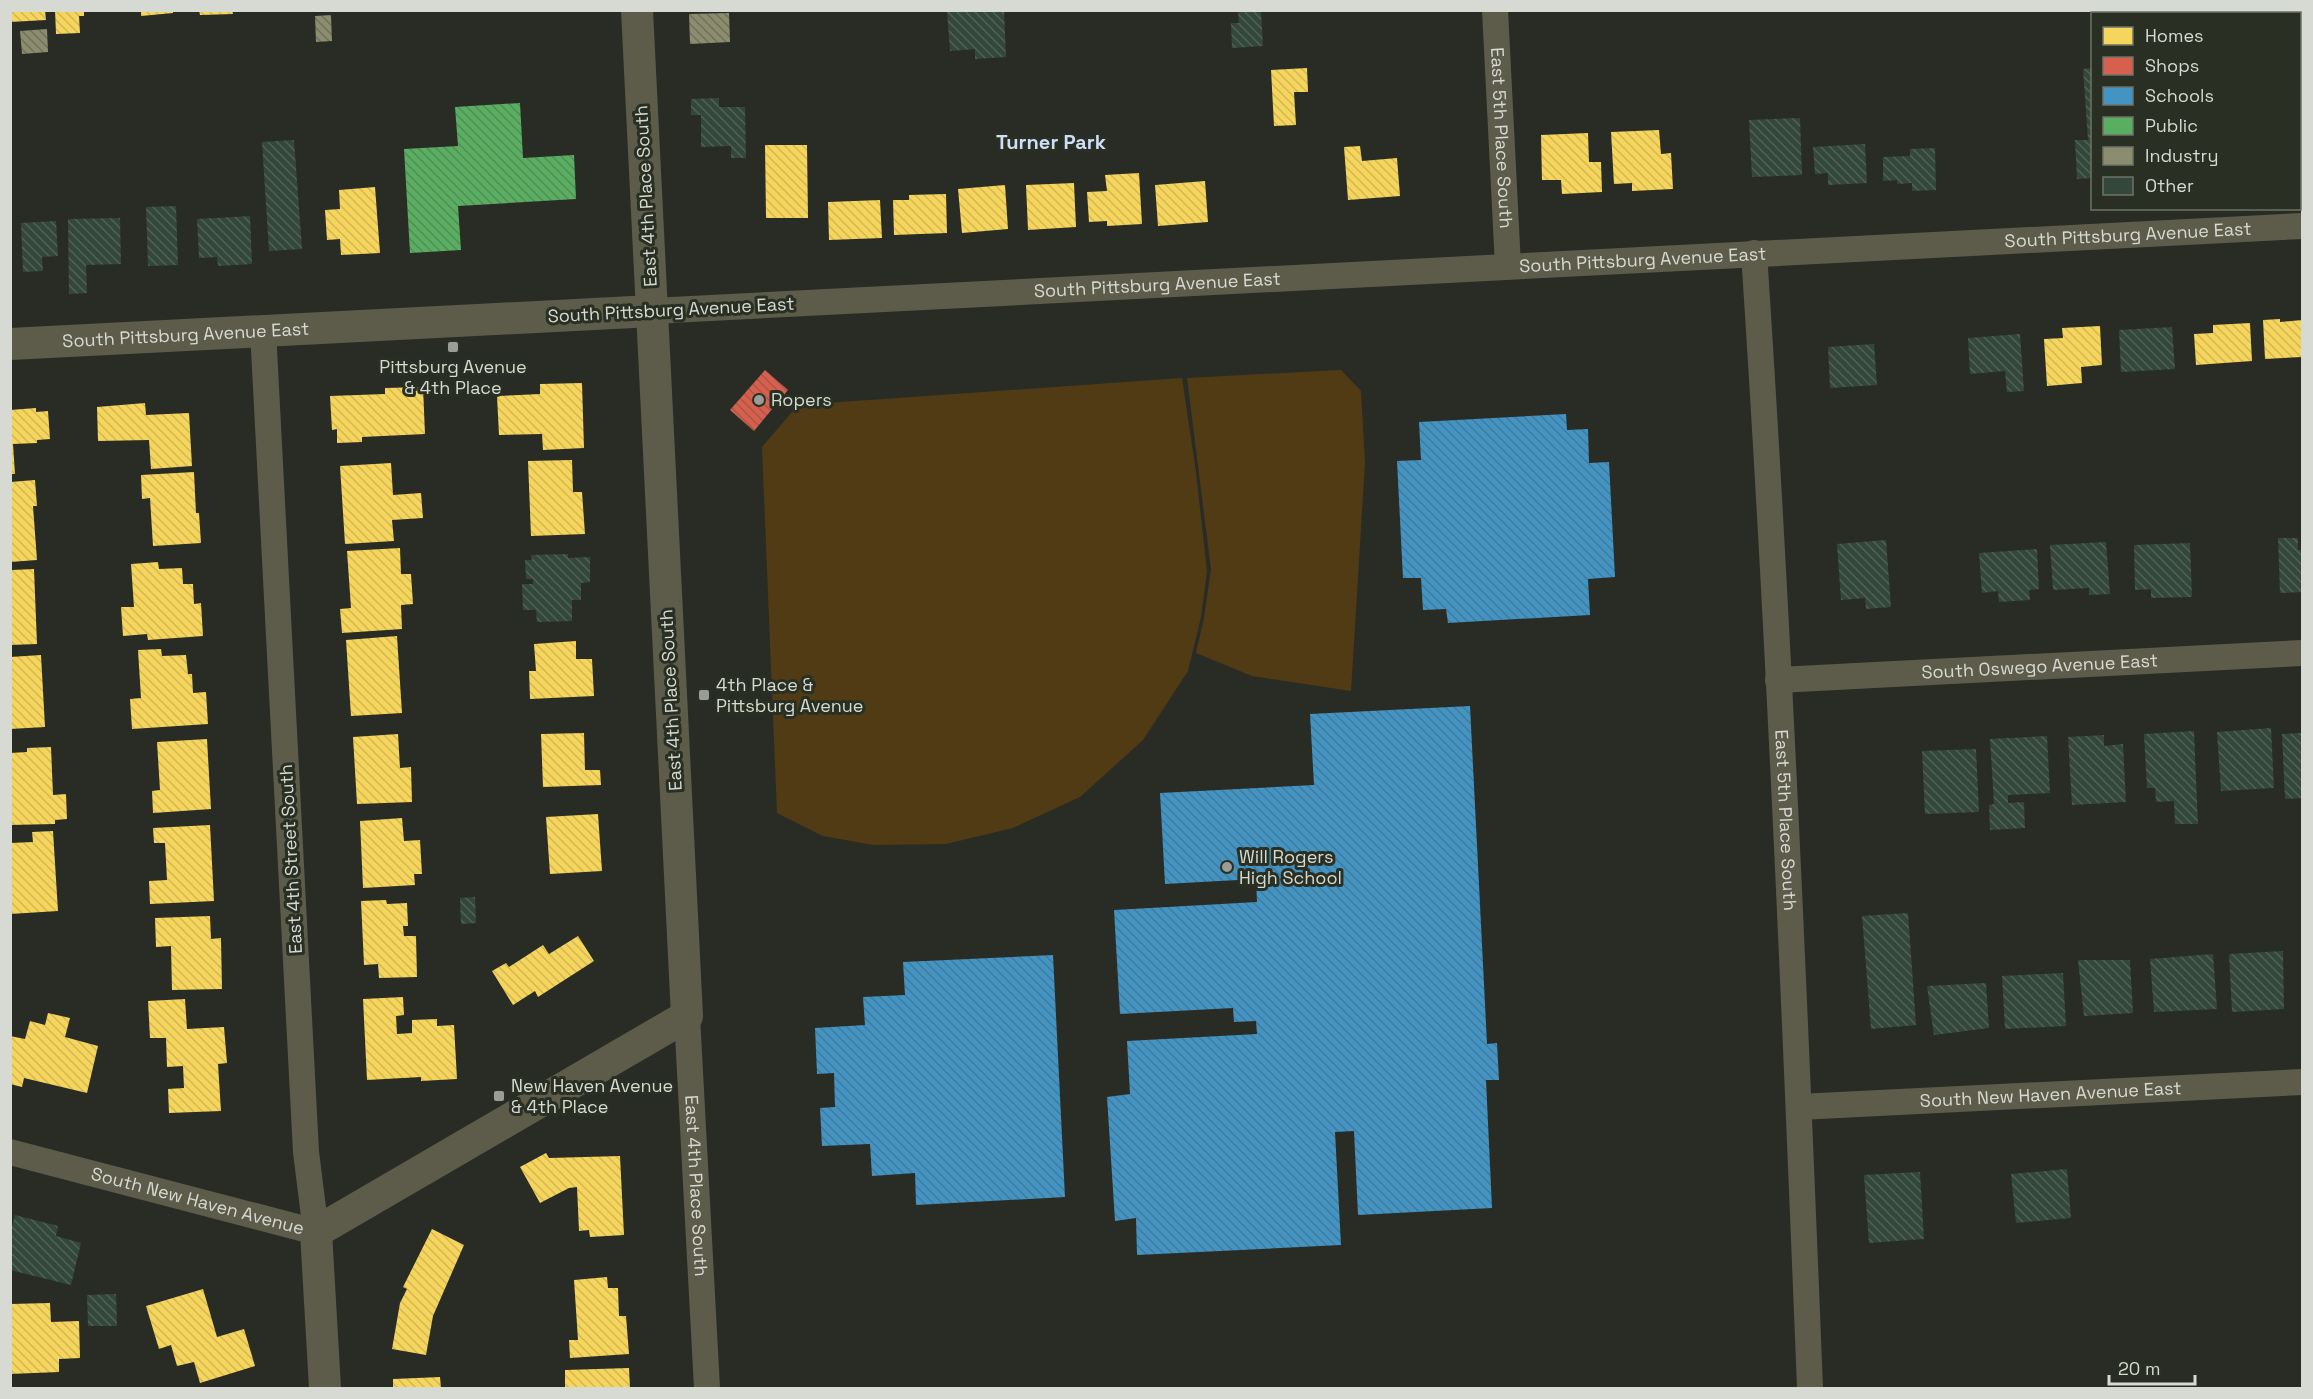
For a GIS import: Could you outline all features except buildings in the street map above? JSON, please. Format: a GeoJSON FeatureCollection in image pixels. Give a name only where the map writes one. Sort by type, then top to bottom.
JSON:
{"type":"FeatureCollection","features":[{"type":"Feature","properties":{"kind":"street","name":"East 4th Place South"},"geometry":{"type":"LineString","coordinates":[[637,10],[707,1389]]}},
{"type":"Feature","properties":{"kind":"street","name":"East 5th Place South"},"geometry":{"type":"LineString","coordinates":[[1495,10],[1508,266]]}},
{"type":"Feature","properties":{"kind":"street","name":"South Pittsburg Avenue East"},"geometry":{"type":"LineString","coordinates":[[10,344],[2302,226]]}},
{"type":"Feature","properties":{"kind":"street","name":"East 5th Place South"},"geometry":{"type":"LineString","coordinates":[[1754,253],[1772,543],[1810,1389]]}},
{"type":"Feature","properties":{"kind":"street","name":"East 4th Street South"},"geometry":{"type":"LineString","coordinates":[[263,330],[306,1152],[316,1232],[325,1389]]}},
{"type":"Feature","properties":{"kind":"street","name":"South Oswego Avenue East"},"geometry":{"type":"LineString","coordinates":[[1778,680],[2302,653]]}},
{"type":"Feature","properties":{"kind":"street","name":"South New Haven Avenue"},"geometry":{"type":"LineString","coordinates":[[10,1152],[316,1232],[687,1016]]}},
{"type":"Feature","properties":{"kind":"street","name":"South New Haven Avenue East"},"geometry":{"type":"LineString","coordinates":[[1799,1107],[2302,1082]]}},
{"type":"Feature","properties":{"kind":"shaded area"},"geometry":{"type":"Polygon","coordinates":[[[1341,370],[1361,391],[1365,463],[1351,691],[1252,676],[1196,653],[1211,569],[1187,378],[1341,370]]]}},
{"type":"Feature","properties":{"kind":"shaded area"},"geometry":{"type":"Polygon","coordinates":[[[1182,378],[1196,472],[1207,571],[1201,617],[1188,671],[1143,740],[1080,797],[1013,828],[946,844],[873,845],[823,836],[777,813],[762,447],[798,405],[1182,378]]]}},
{"type":"Feature","properties":{"kind":"place","name":"Pittsburg Avenue & 4th Place"},"geometry":{"type":"Point","coordinates":[453,347]}},
{"type":"Feature","properties":{"kind":"place","name":"Ropers"},"geometry":{"type":"Point","coordinates":[759,400]}},
{"type":"Feature","properties":{"kind":"place","name":"4th Place & Pittsburg Avenue"},"geometry":{"type":"Point","coordinates":[704,695]}},
{"type":"Feature","properties":{"kind":"place","name":"Will Rogers High School"},"geometry":{"type":"Point","coordinates":[1227,867]}},
{"type":"Feature","properties":{"kind":"place","name":"New Haven Avenue & 4th Place"},"geometry":{"type":"Point","coordinates":[499,1096]}},
{"type":"Feature","properties":{"kind":"district","name":"Turner Park"},"geometry":{"type":"Point","coordinates":[1051,142]}}]}
